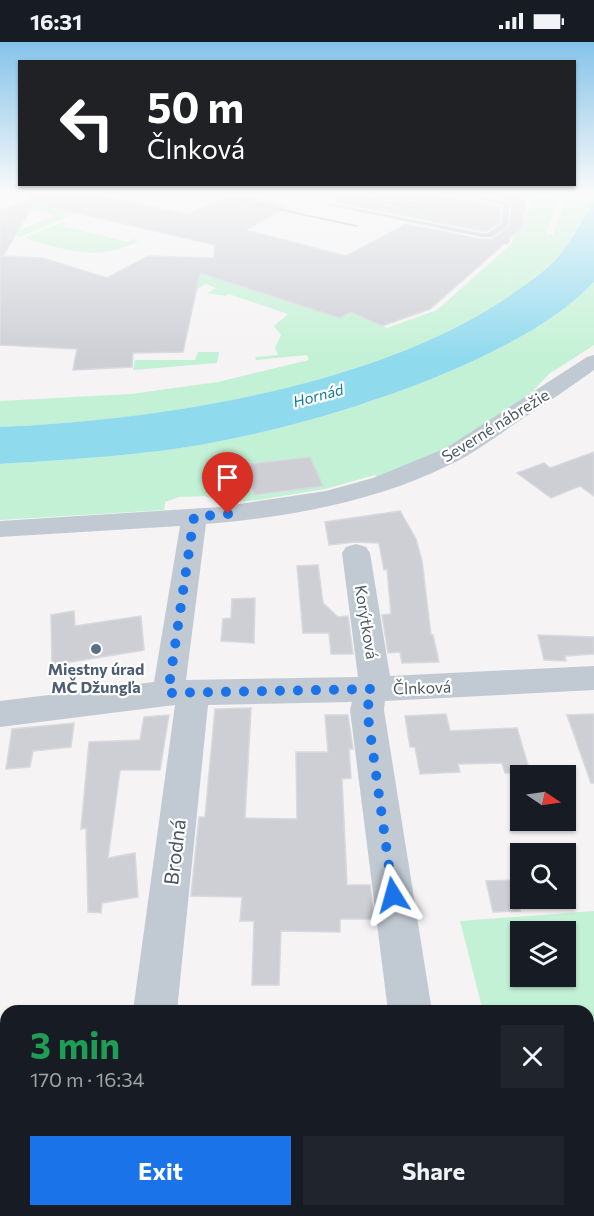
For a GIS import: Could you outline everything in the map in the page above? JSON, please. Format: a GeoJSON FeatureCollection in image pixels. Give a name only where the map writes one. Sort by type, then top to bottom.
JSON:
{"type":"FeatureCollection","features":[{"type":"Feature","properties":{"kind":"street","name":"Severné nábrežie"},"geometry":{"type":"LineString","coordinates":[[0,529],[194,517],[293,506],[339,496],[408,475],[471,444],[594,361]]}},
{"type":"Feature","properties":{"kind":"street","name":"Brodná"},"geometry":{"type":"LineString","coordinates":[[155,1005],[194,517]]}},
{"type":"Feature","properties":{"kind":"street","name":"Korýtková"},"geometry":{"type":"LineString","coordinates":[[356,553],[375,672],[367,710],[409,1005]]}},
{"type":"Feature","properties":{"kind":"street","name":"Člnková"},"geometry":{"type":"LineString","coordinates":[[0,714],[181,693],[372,689],[594,678]]}},
{"type":"Feature","properties":{"kind":"green space"},"geometry":{"type":"Polygon","coordinates":[[[53,247],[125,247],[97,253],[53,247]]]}},
{"type":"Feature","properties":{"kind":"green space"},"geometry":{"type":"Polygon","coordinates":[[[508,247],[566,247],[541,273],[511,295],[457,327],[397,354],[333,376],[197,407],[128,417],[0,427],[0,401],[131,394],[218,382],[309,360],[307,355],[256,360],[255,357],[278,355],[275,348],[281,335],[274,326],[288,314],[229,294],[225,296],[207,293],[216,288],[206,284],[195,290],[198,262],[358,315],[387,328],[437,310],[508,247]]]}},
{"type":"Feature","properties":{"kind":"green space"},"geometry":{"type":"Polygon","coordinates":[[[594,282],[594,345],[549,374],[528,396],[436,463],[385,483],[375,475],[325,489],[258,500],[223,503],[205,496],[179,497],[165,502],[164,510],[0,520],[0,464],[116,456],[174,449],[292,425],[354,407],[416,385],[506,345],[567,307],[594,282]]]}},
{"type":"Feature","properties":{"kind":"green space"},"geometry":{"type":"Polygon","coordinates":[[[198,352],[219,352],[217,363],[133,370],[135,360],[195,360],[198,352]]]}},
{"type":"Feature","properties":{"kind":"green space"},"geometry":{"type":"Polygon","coordinates":[[[594,911],[594,1005],[481,1005],[460,921],[594,911]]]}},
{"type":"Feature","properties":{"kind":"water","name":"Hornád"},"geometry":{"type":"Polygon","coordinates":[[[566,247],[594,247],[594,282],[567,307],[506,345],[415,385],[354,407],[231,439],[145,453],[0,464],[0,427],[128,416],[197,406],[265,393],[333,375],[397,353],[457,327],[511,295],[557,258],[566,247]]]}},
{"type":"Feature","properties":{"kind":"building"},"geometry":{"type":"Polygon","coordinates":[[[0,247],[8,247],[3,256],[43,258],[107,278],[148,256],[214,258],[215,247],[311,247],[346,256],[363,247],[501,247],[430,309],[382,326],[351,312],[340,318],[200,273],[183,352],[133,353],[132,367],[73,370],[77,349],[0,345],[0,247]]]}},
{"type":"Feature","properties":{"kind":"building"},"geometry":{"type":"Polygon","coordinates":[[[594,452],[594,496],[580,486],[551,498],[517,473],[544,463],[550,468],[594,452]]]}},
{"type":"Feature","properties":{"kind":"building"},"geometry":{"type":"Polygon","coordinates":[[[310,457],[323,486],[255,495],[252,488],[220,492],[214,468],[310,457]]]}},
{"type":"Feature","properties":{"kind":"building"},"geometry":{"type":"Polygon","coordinates":[[[400,511],[416,539],[422,561],[431,635],[433,635],[439,662],[402,663],[400,652],[388,653],[382,615],[391,614],[387,569],[384,570],[379,543],[355,542],[329,545],[325,522],[400,511]]]}},
{"type":"Feature","properties":{"kind":"building"},"geometry":{"type":"Polygon","coordinates":[[[318,565],[323,603],[338,617],[348,616],[353,654],[331,654],[329,633],[303,633],[297,566],[318,565]]]}},
{"type":"Feature","properties":{"kind":"building"},"geometry":{"type":"Polygon","coordinates":[[[255,598],[254,643],[221,641],[223,619],[231,618],[232,599],[255,598]]]}},
{"type":"Feature","properties":{"kind":"building"},"geometry":{"type":"Polygon","coordinates":[[[74,611],[75,626],[141,616],[144,650],[52,665],[51,615],[74,611]]]}},
{"type":"Feature","properties":{"kind":"building"},"geometry":{"type":"Polygon","coordinates":[[[538,635],[594,637],[594,654],[565,656],[566,661],[544,660],[538,635]]]}},
{"type":"Feature","properties":{"kind":"building"},"geometry":{"type":"Polygon","coordinates":[[[251,708],[245,818],[297,819],[296,752],[328,752],[325,715],[348,715],[353,749],[349,749],[351,778],[342,779],[347,885],[370,885],[374,919],[340,919],[340,932],[281,931],[279,985],[252,985],[254,921],[240,921],[242,897],[191,896],[199,817],[205,817],[215,709],[251,708]]]}},
{"type":"Feature","properties":{"kind":"building"},"geometry":{"type":"Polygon","coordinates":[[[446,714],[450,731],[517,728],[528,765],[510,765],[510,773],[505,773],[502,763],[458,764],[460,772],[420,774],[415,747],[410,747],[405,716],[446,714]]]}},
{"type":"Feature","properties":{"kind":"building"},"geometry":{"type":"Polygon","coordinates":[[[594,714],[594,783],[591,783],[567,715],[594,714]]]}},
{"type":"Feature","properties":{"kind":"building"},"geometry":{"type":"Polygon","coordinates":[[[169,715],[160,770],[120,770],[108,858],[135,853],[138,897],[102,903],[101,913],[88,912],[86,828],[81,829],[89,742],[140,740],[144,717],[169,715]]]}},
{"type":"Feature","properties":{"kind":"building"},"geometry":{"type":"Polygon","coordinates":[[[74,723],[71,747],[33,751],[30,767],[6,769],[12,729],[74,723]]]}},
{"type":"Feature","properties":{"kind":"building"},"geometry":{"type":"Polygon","coordinates":[[[510,880],[510,909],[520,909],[520,911],[493,912],[486,881],[510,880]]]}},
{"type":"Feature","properties":{"kind":"place","name":"Miestny úrad MČ Džungľa"},"geometry":{"type":"Point","coordinates":[96,649]}},
{"type":"Feature","properties":{"kind":"route"},"geometry":{"type":"LineString","coordinates":[[228,514],[194,517],[168,693],[372,689],[367,710],[393,895]]}}]}
